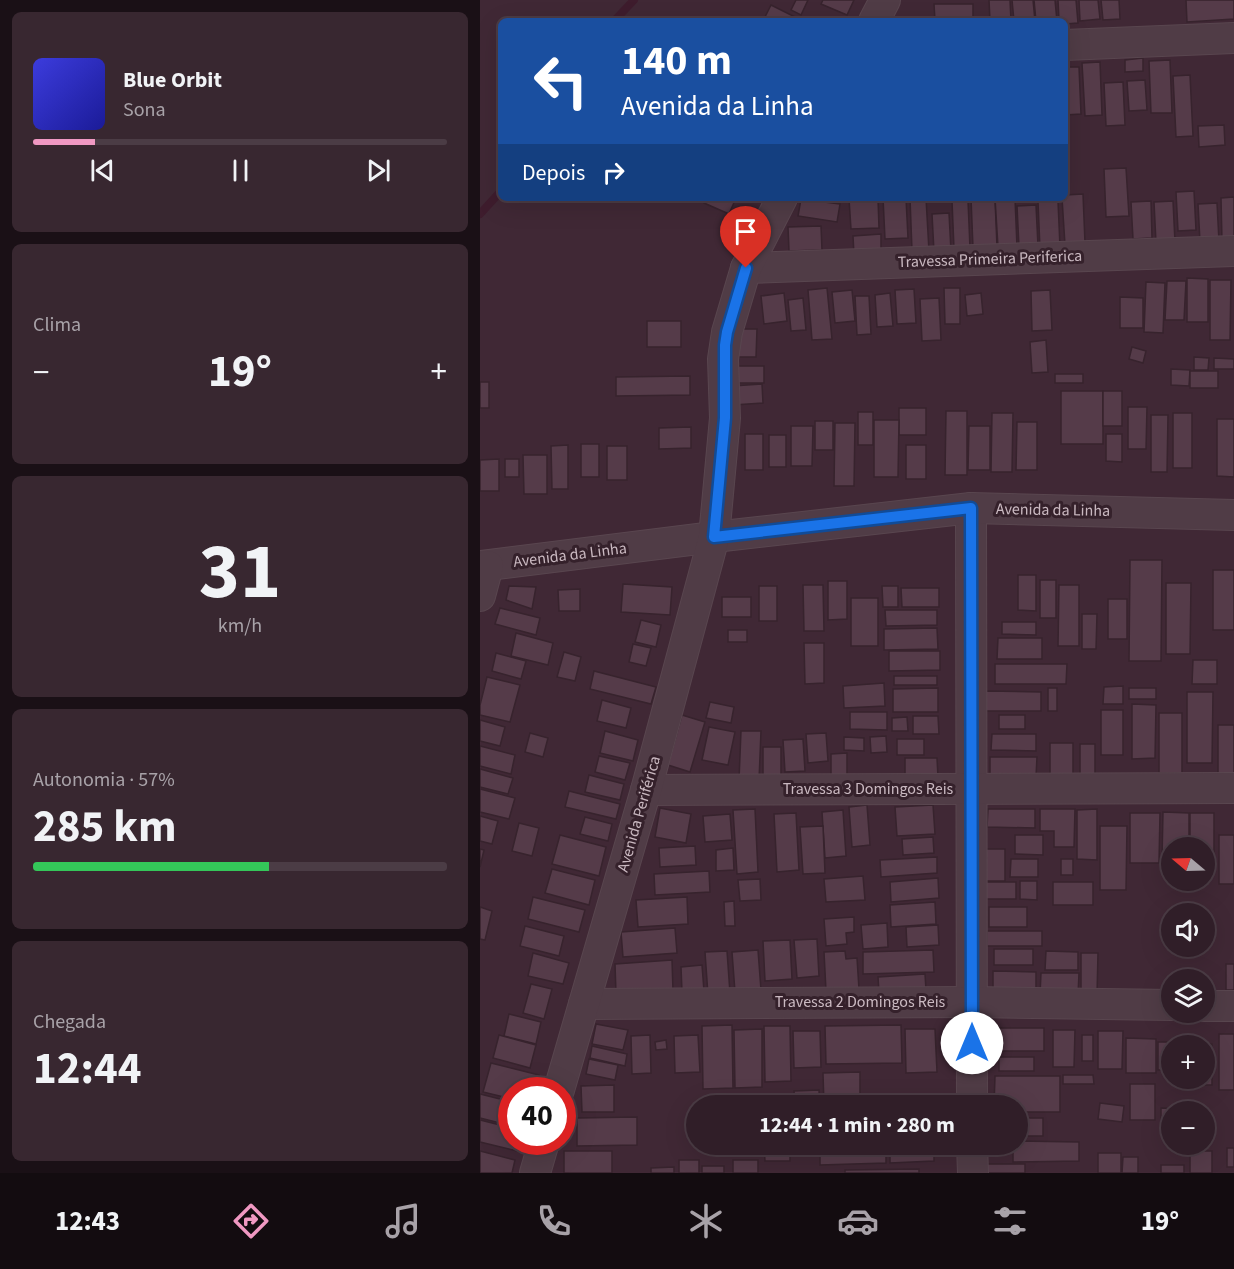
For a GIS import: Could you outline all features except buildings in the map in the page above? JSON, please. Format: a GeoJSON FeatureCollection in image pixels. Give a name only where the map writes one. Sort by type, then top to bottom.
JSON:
{"type":"FeatureCollection","features":[{"type":"Feature","properties":{"kind":"street"},"geometry":{"type":"LineString","coordinates":[[876,18],[885,0]]}},
{"type":"Feature","properties":{"kind":"street"},"geometry":{"type":"LineString","coordinates":[[1068,45],[1234,38]]}},
{"type":"Feature","properties":{"kind":"street","name":"Avenida Periférica"},"geometry":{"type":"LineString","coordinates":[[563,1077],[646,790],[714,537],[725,418],[723,359],[727,332],[746,268],[780,201]]}},
{"type":"Feature","properties":{"kind":"street","name":"Travessa Primeira Periferica"},"geometry":{"type":"LineString","coordinates":[[746,268],[1234,251]]}},
{"type":"Feature","properties":{"kind":"street"},"geometry":{"type":"LineString","coordinates":[[971,508],[972,1095]]}},
{"type":"Feature","properties":{"kind":"street","name":"Avenida da Linha"},"geometry":{"type":"LineString","coordinates":[[484,566],[971,508],[1234,515]]}},
{"type":"Feature","properties":{"kind":"street"},"geometry":{"type":"LineString","coordinates":[[480,596],[484,566]]}},
{"type":"Feature","properties":{"kind":"street","name":"Travessa 3 Domingos Reis"},"geometry":{"type":"LineString","coordinates":[[646,790],[1234,788]]}},
{"type":"Feature","properties":{"kind":"street","name":"Travessa 2 Domingos Reis"},"geometry":{"type":"LineString","coordinates":[[584,1004],[972,1002],[1161,1005]]}},
{"type":"Feature","properties":{"kind":"street"},"geometry":{"type":"LineString","coordinates":[[1215,1006],[1234,1006]]}},
{"type":"Feature","properties":{"kind":"street"},"geometry":{"type":"LineString","coordinates":[[535,1173],[540,1155]]}},
{"type":"Feature","properties":{"kind":"street"},"geometry":{"type":"LineString","coordinates":[[972,1155],[973,1173]]}},
{"type":"Feature","properties":{"kind":"waterway"},"geometry":{"type":"LineString","coordinates":[[617,18],[634,0]]}},
{"type":"Feature","properties":{"kind":"waterway"},"geometry":{"type":"LineString","coordinates":[[480,214],[498,194]]}},
{"type":"Feature","properties":{"kind":"route"},"geometry":{"type":"LineString","coordinates":[[746,268],[727,332],[723,359],[725,418],[714,537],[971,508],[972,1043]]}}]}
